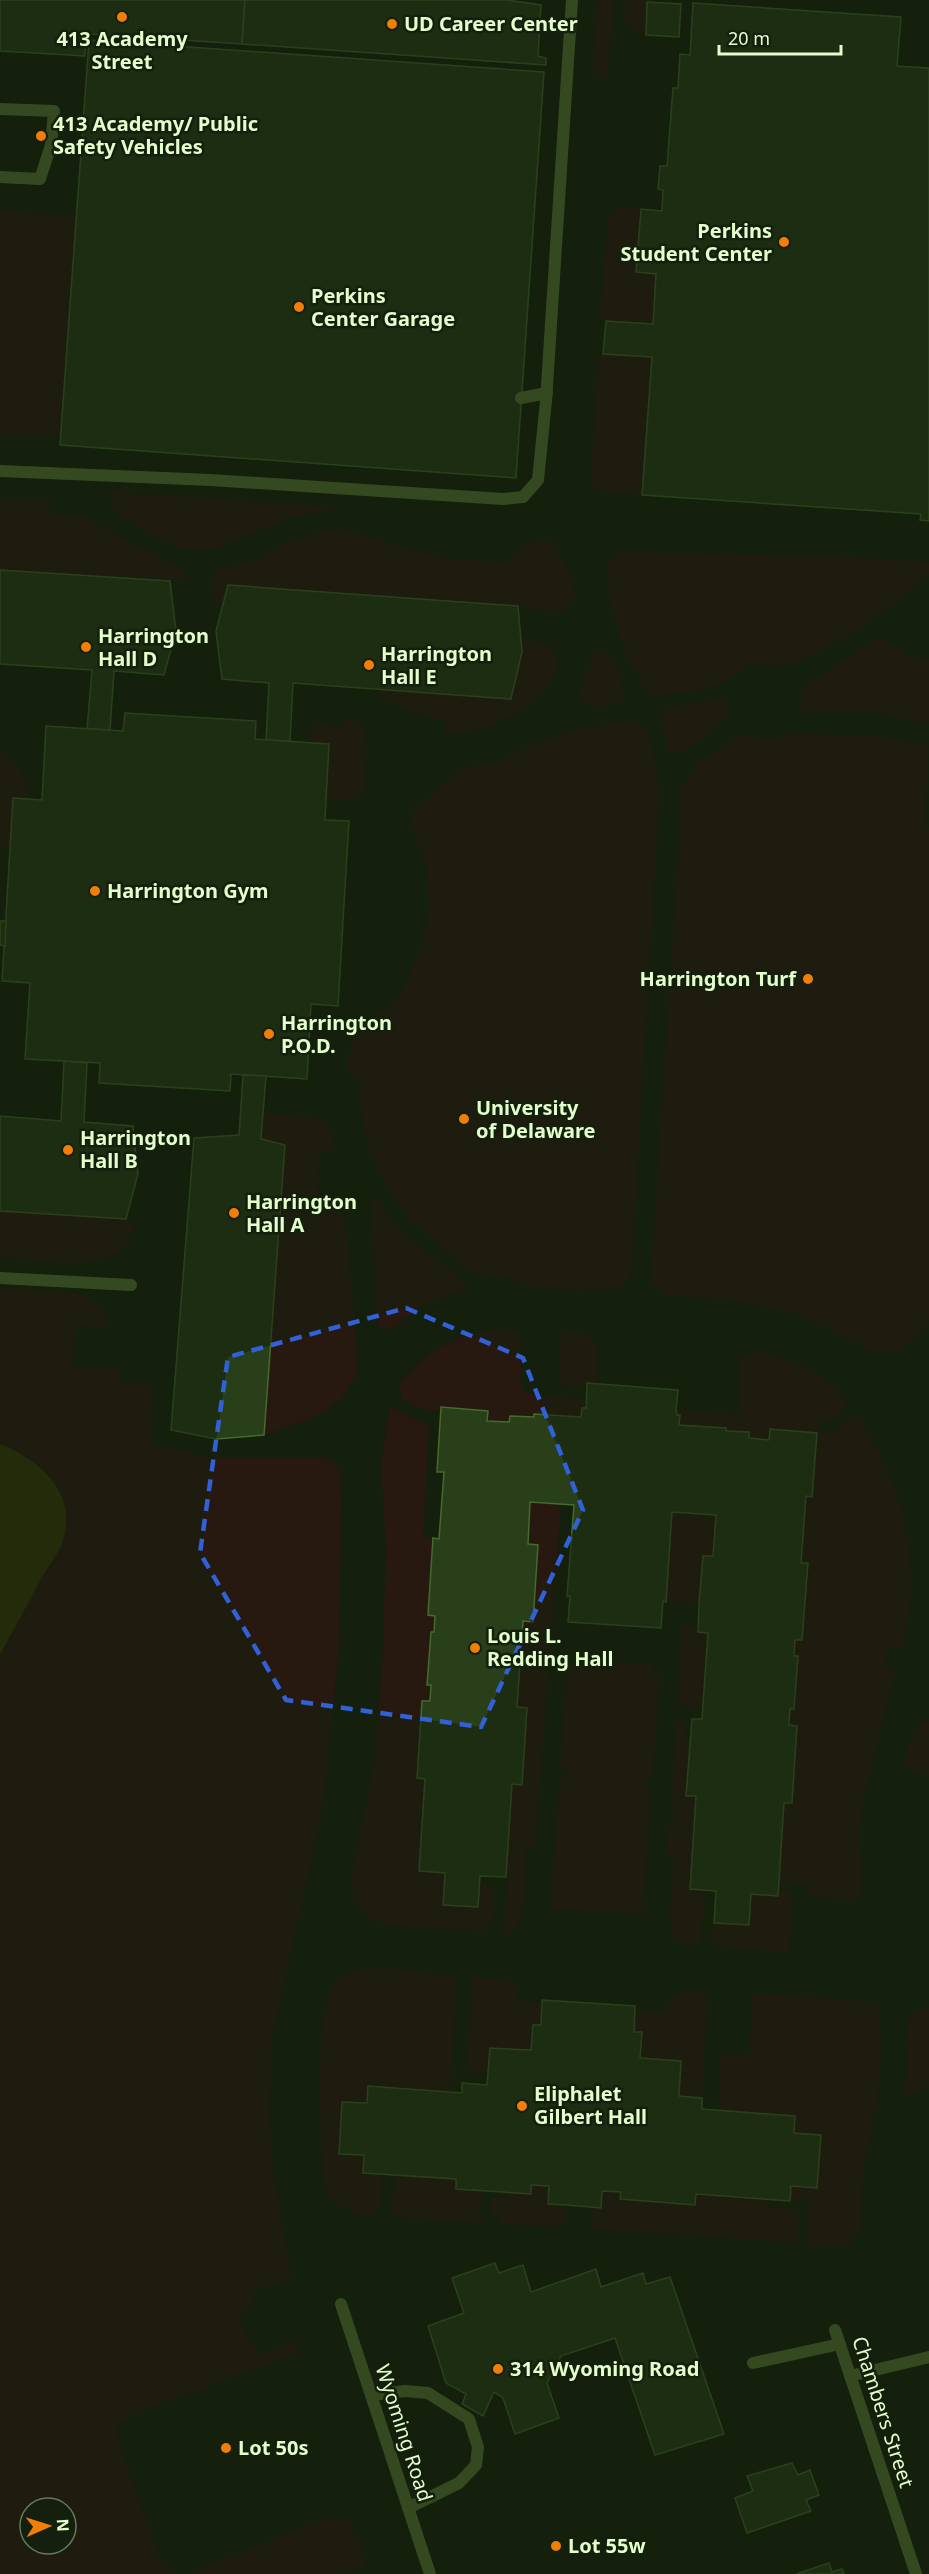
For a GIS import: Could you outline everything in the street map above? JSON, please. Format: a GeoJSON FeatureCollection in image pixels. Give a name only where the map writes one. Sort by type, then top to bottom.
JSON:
{"type":"FeatureCollection","features":[{"type":"Feature","properties":{"kind":"street"},"geometry":{"type":"LineString","coordinates":[[0,471],[99,473],[503,499],[523,497],[538,480],[547,393],[572,0]]}},
{"type":"Feature","properties":{"kind":"street"},"geometry":{"type":"LineString","coordinates":[[0,109],[54,111],[51,145],[40,179],[0,177]]}},
{"type":"Feature","properties":{"kind":"street"},"geometry":{"type":"LineString","coordinates":[[521,398],[547,393]]}},
{"type":"Feature","properties":{"kind":"street"},"geometry":{"type":"LineString","coordinates":[[0,1278],[131,1285]]}},
{"type":"Feature","properties":{"kind":"street","name":"Wyoming Road"},"geometry":{"type":"LineString","coordinates":[[341,2304],[430,2574]]}},
{"type":"Feature","properties":{"kind":"street","name":"Chambers Street"},"geometry":{"type":"LineString","coordinates":[[835,2330],[916,2574]]}},
{"type":"Feature","properties":{"kind":"street"},"geometry":{"type":"LineString","coordinates":[[753,2363],[840,2344]]}},
{"type":"Feature","properties":{"kind":"street"},"geometry":{"type":"LineString","coordinates":[[850,2376],[929,2357]]}},
{"type":"Feature","properties":{"kind":"street"},"geometry":{"type":"LineString","coordinates":[[371,2395],[405,2391],[428,2393],[469,2419],[478,2447],[476,2464],[459,2483],[408,2508]]}},
{"type":"Feature","properties":{"kind":"highlighted area"},"geometry":{"type":"Polygon","coordinates":[[[406,1308],[523,1358],[583,1510],[481,1727],[286,1700],[200,1553],[228,1357],[406,1308]]]}},
{"type":"Feature","properties":{"kind":"shaded area"},"geometry":{"type":"Polygon","coordinates":[[[598,0],[614,0],[608,81],[592,74],[598,0]]]}},
{"type":"Feature","properties":{"kind":"shaded area"},"geometry":{"type":"Polygon","coordinates":[[[625,0],[653,0],[653,3],[647,3],[646,35],[633,34],[624,19],[625,0]]]}},
{"type":"Feature","properties":{"kind":"shaded area"},"geometry":{"type":"Polygon","coordinates":[[[621,205],[641,209],[636,272],[656,274],[653,324],[600,320],[608,217],[621,205]]]}},
{"type":"Feature","properties":{"kind":"shaded area"},"geometry":{"type":"Polygon","coordinates":[[[0,210],[76,217],[61,435],[0,436],[0,210]]]}},
{"type":"Feature","properties":{"kind":"shaded area"},"geometry":{"type":"Polygon","coordinates":[[[603,354],[652,357],[642,495],[590,490],[598,357],[603,354]]]}},
{"type":"Feature","properties":{"kind":"shaded area"},"geometry":{"type":"Polygon","coordinates":[[[108,491],[343,508],[294,517],[215,549],[182,550],[137,526],[111,508],[108,491]]]}},
{"type":"Feature","properties":{"kind":"shaded area"},"geometry":{"type":"Polygon","coordinates":[[[0,499],[42,499],[50,502],[51,514],[86,516],[123,539],[183,568],[187,580],[0,570],[0,499]]]}},
{"type":"Feature","properties":{"kind":"shaded area"},"geometry":{"type":"Polygon","coordinates":[[[342,528],[431,556],[508,563],[510,553],[520,554],[521,542],[550,540],[567,566],[576,596],[571,606],[564,612],[542,611],[518,606],[229,585],[223,604],[214,605],[212,570],[252,562],[278,546],[320,532],[342,528]]]}},
{"type":"Feature","properties":{"kind":"shaded area"},"geometry":{"type":"Polygon","coordinates":[[[617,552],[840,556],[929,562],[929,575],[899,600],[818,653],[783,666],[743,667],[725,682],[710,688],[653,695],[633,670],[625,653],[614,615],[606,564],[617,552]]]}},
{"type":"Feature","properties":{"kind":"shaded area"},"geometry":{"type":"Polygon","coordinates":[[[880,635],[908,654],[929,660],[929,721],[917,723],[872,711],[802,711],[801,688],[880,635]]]}},
{"type":"Feature","properties":{"kind":"shaded area"},"geometry":{"type":"Polygon","coordinates":[[[520,639],[541,643],[553,650],[558,660],[556,672],[539,696],[505,719],[489,726],[464,733],[446,733],[445,721],[399,707],[376,690],[511,699],[520,639]]]}},
{"type":"Feature","properties":{"kind":"shaded area"},"geometry":{"type":"Polygon","coordinates":[[[605,650],[617,668],[626,696],[615,705],[601,708],[587,704],[579,693],[595,651],[605,650]]]}},
{"type":"Feature","properties":{"kind":"shaded area"},"geometry":{"type":"Polygon","coordinates":[[[724,698],[729,717],[725,721],[682,752],[677,754],[669,751],[662,728],[662,714],[669,707],[724,698]]]}},
{"type":"Feature","properties":{"kind":"shaded area"},"geometry":{"type":"Polygon","coordinates":[[[346,718],[358,720],[365,733],[367,752],[365,789],[354,801],[326,799],[329,744],[309,743],[310,731],[317,722],[339,728],[346,718]]]}},
{"type":"Feature","properties":{"kind":"shaded area"},"geometry":{"type":"Polygon","coordinates":[[[627,721],[639,722],[645,728],[654,754],[660,788],[631,1272],[628,1281],[623,1286],[610,1291],[541,1287],[527,1285],[503,1275],[474,1274],[416,1225],[391,1192],[381,1175],[367,1139],[360,1102],[360,1083],[348,1069],[353,1037],[360,1024],[390,1006],[397,999],[413,967],[424,937],[429,908],[429,889],[425,863],[412,825],[413,809],[459,770],[477,764],[494,763],[533,744],[574,730],[627,721]]]}},
{"type":"Feature","properties":{"kind":"shaded area"},"geometry":{"type":"Polygon","coordinates":[[[789,733],[876,736],[929,745],[924,826],[929,827],[929,1320],[911,1342],[888,1352],[870,1350],[800,1315],[732,1300],[662,1295],[652,1285],[651,1269],[680,826],[680,786],[701,760],[739,735],[773,739],[789,733]]]}},
{"type":"Feature","properties":{"kind":"shaded area"},"geometry":{"type":"Polygon","coordinates":[[[3,750],[22,772],[28,799],[13,798],[10,847],[0,846],[0,751],[3,750]]]}},
{"type":"Feature","properties":{"kind":"shaded area"},"geometry":{"type":"Polygon","coordinates":[[[263,1113],[319,1118],[331,1125],[333,1151],[319,1151],[318,1204],[338,1204],[347,1229],[358,1369],[351,1385],[332,1406],[320,1414],[264,1435],[284,1145],[261,1139],[263,1113]]]}},
{"type":"Feature","properties":{"kind":"shaded area"},"geometry":{"type":"Polygon","coordinates":[[[370,1197],[378,1200],[396,1226],[416,1245],[467,1282],[466,1289],[426,1304],[389,1329],[381,1330],[378,1327],[370,1197]]]}},
{"type":"Feature","properties":{"kind":"shaded area"},"geometry":{"type":"Polygon","coordinates":[[[0,1211],[126,1219],[135,1226],[121,1249],[101,1259],[73,1263],[0,1257],[0,1211]]]}},
{"type":"Feature","properties":{"kind":"shaded area"},"geometry":{"type":"Polygon","coordinates":[[[0,1287],[77,1294],[90,1299],[99,1306],[109,1328],[76,1326],[72,1368],[119,1368],[120,1381],[154,1384],[150,1443],[215,1458],[327,1458],[340,1471],[342,1499],[338,1656],[323,1807],[271,2044],[270,2126],[274,2175],[292,2279],[249,2293],[256,2304],[240,2318],[246,2333],[261,2355],[294,2340],[301,2352],[134,2414],[119,2424],[116,2436],[160,2558],[176,2574],[0,2574],[0,1655],[40,1581],[57,1555],[65,1526],[65,1510],[54,1482],[44,1470],[0,1444],[0,1287]]]}},
{"type":"Feature","properties":{"kind":"shaded area"},"geometry":{"type":"Polygon","coordinates":[[[499,1329],[520,1331],[519,1383],[525,1393],[586,1399],[581,1417],[535,1414],[534,1417],[510,1416],[509,1422],[487,1420],[488,1410],[442,1407],[441,1411],[429,1411],[400,1399],[402,1393],[398,1386],[430,1354],[468,1335],[499,1329]]]}},
{"type":"Feature","properties":{"kind":"shaded area"},"geometry":{"type":"Polygon","coordinates":[[[561,1332],[583,1333],[592,1337],[596,1342],[598,1349],[597,1384],[587,1388],[558,1386],[561,1332]]]}},
{"type":"Feature","properties":{"kind":"shaded area"},"geometry":{"type":"Polygon","coordinates":[[[752,1350],[806,1368],[830,1382],[840,1392],[847,1403],[845,1408],[834,1417],[816,1425],[817,1432],[831,1432],[859,1414],[890,1478],[904,1520],[908,1542],[911,1591],[906,1642],[901,1647],[887,1647],[884,1666],[896,1669],[863,1802],[859,1827],[862,1900],[807,1898],[808,1885],[778,1882],[784,1803],[792,1803],[790,1709],[794,1709],[798,1657],[794,1656],[795,1640],[802,1640],[808,1563],[801,1563],[806,1496],[812,1496],[817,1433],[771,1429],[769,1440],[749,1438],[749,1432],[679,1425],[680,1415],[677,1415],[676,1410],[739,1414],[740,1355],[751,1356],[752,1350]]]}},
{"type":"Feature","properties":{"kind":"shaded area"},"geometry":{"type":"Polygon","coordinates":[[[390,1407],[429,1426],[423,1536],[433,1538],[428,1615],[435,1616],[434,1632],[431,1632],[427,1684],[431,1685],[430,1701],[422,1702],[417,1777],[425,1779],[419,1871],[445,1873],[443,1905],[477,1907],[480,1881],[494,1889],[494,1908],[489,1932],[384,1925],[367,1918],[353,1897],[351,1877],[374,1761],[382,1670],[386,1548],[381,1468],[390,1407]]]}},
{"type":"Feature","properties":{"kind":"shaded area"},"geometry":{"type":"Polygon","coordinates":[[[0,1444],[29,1459],[52,1480],[65,1508],[66,1524],[63,1541],[58,1551],[0,1655],[0,1444]]]}},
{"type":"Feature","properties":{"kind":"shaded area"},"geometry":{"type":"Polygon","coordinates":[[[530,1502],[561,1504],[535,1849],[526,1848],[522,1913],[513,1932],[504,1934],[512,1784],[522,1785],[527,1708],[517,1707],[523,1621],[533,1622],[538,1552],[538,1545],[528,1544],[530,1502]]]}},
{"type":"Feature","properties":{"kind":"shaded area"},"geometry":{"type":"Polygon","coordinates":[[[672,1512],[716,1515],[713,1556],[703,1556],[699,1604],[666,1602],[672,1512]]]}},
{"type":"Feature","properties":{"kind":"shaded area"},"geometry":{"type":"Polygon","coordinates":[[[682,1625],[698,1626],[698,1632],[708,1633],[703,1708],[677,1706],[682,1625]]]}},
{"type":"Feature","properties":{"kind":"shaded area"},"geometry":{"type":"Polygon","coordinates":[[[574,1658],[653,1664],[652,1671],[660,1672],[653,1778],[645,1778],[645,1786],[651,1787],[643,1914],[550,1908],[559,1778],[566,1778],[567,1771],[560,1769],[567,1666],[573,1666],[574,1658]]]}},
{"type":"Feature","properties":{"kind":"shaded area"},"geometry":{"type":"Polygon","coordinates":[[[929,1721],[929,1778],[902,1767],[914,1732],[923,1723],[929,1721]]]}},
{"type":"Feature","properties":{"kind":"shaded area"},"geometry":{"type":"Polygon","coordinates":[[[676,1722],[685,1722],[684,1737],[691,1737],[687,1796],[696,1796],[690,1889],[705,1891],[700,1946],[679,1942],[671,1932],[670,1923],[674,1859],[665,1857],[668,1827],[674,1827],[674,1812],[670,1813],[676,1722]]]}},
{"type":"Feature","properties":{"kind":"shaded area"},"geometry":{"type":"Polygon","coordinates":[[[778,1890],[793,1891],[789,1952],[713,1947],[714,1923],[749,1925],[751,1894],[778,1890]]]}},
{"type":"Feature","properties":{"kind":"shaded area"},"geometry":{"type":"Polygon","coordinates":[[[387,1968],[457,1976],[450,2092],[369,2086],[367,2103],[342,2102],[339,2153],[364,2155],[363,2173],[382,2174],[380,2208],[373,2208],[373,2216],[352,2212],[340,2206],[330,2197],[325,2187],[321,2138],[321,2036],[330,1992],[338,1979],[355,1971],[387,1968]]]}},
{"type":"Feature","properties":{"kind":"shaded area"},"geometry":{"type":"Polygon","coordinates":[[[472,1977],[510,1981],[515,1986],[518,1998],[542,2003],[541,2025],[531,2050],[490,2048],[488,2072],[467,2071],[472,1977]]]}},
{"type":"Feature","properties":{"kind":"shaded area"},"geometry":{"type":"Polygon","coordinates":[[[683,1992],[708,1993],[702,2098],[679,2096],[681,2061],[640,2058],[642,2032],[634,2032],[635,2011],[664,2012],[672,1997],[683,1992]]]}},
{"type":"Feature","properties":{"kind":"shaded area"},"geometry":{"type":"Polygon","coordinates":[[[757,1993],[866,2001],[878,2005],[882,2049],[878,2093],[863,2180],[860,2236],[851,2236],[852,2245],[807,2245],[809,2202],[790,2201],[791,2186],[817,2187],[821,2135],[794,2133],[795,2116],[719,2111],[720,2054],[749,2055],[752,1999],[757,1993]]]}},
{"type":"Feature","properties":{"kind":"shaded area"},"geometry":{"type":"Polygon","coordinates":[[[929,2007],[929,2087],[901,2100],[907,2072],[906,2034],[910,2019],[914,2012],[929,2007]]]}},
{"type":"Feature","properties":{"kind":"shaded area"},"geometry":{"type":"Polygon","coordinates":[[[396,2175],[456,2179],[456,2189],[482,2191],[481,2223],[391,2218],[396,2175]]]}},
{"type":"Feature","properties":{"kind":"shaded area"},"geometry":{"type":"Polygon","coordinates":[[[531,2185],[549,2186],[548,2204],[566,2205],[566,2227],[500,2224],[500,2217],[492,2216],[491,2198],[499,2198],[500,2192],[531,2194],[531,2185]]]}},
{"type":"Feature","properties":{"kind":"shaded area"},"geometry":{"type":"Polygon","coordinates":[[[602,2191],[621,2192],[621,2200],[695,2205],[696,2194],[770,2200],[768,2207],[797,2210],[797,2243],[591,2229],[592,2207],[601,2208],[602,2191]]]}},
{"type":"Feature","properties":{"kind":"shaded area"},"geometry":{"type":"Polygon","coordinates":[[[327,2517],[348,2520],[360,2543],[366,2566],[342,2574],[185,2574],[327,2517]]]}},
{"type":"Feature","properties":{"kind":"building","name":"413 Academy Street"},"geometry":{"type":"Polygon","coordinates":[[[0,0],[245,0],[242,44],[86,34],[85,56],[0,51],[0,0]]]}},
{"type":"Feature","properties":{"kind":"building","name":"UD Career Center"},"geometry":{"type":"Polygon","coordinates":[[[245,0],[507,0],[541,5],[538,56],[546,58],[546,65],[242,44],[245,0]]]}},
{"type":"Feature","properties":{"kind":"building"},"geometry":{"type":"Polygon","coordinates":[[[647,2],[681,4],[679,37],[646,35],[647,2]]]}},
{"type":"Feature","properties":{"kind":"building","name":"Perkins Student Center"},"geometry":{"type":"Polygon","coordinates":[[[693,3],[901,17],[897,66],[929,68],[929,521],[920,520],[921,514],[642,495],[652,357],[603,354],[606,321],[653,324],[656,274],[636,272],[641,209],[662,211],[663,190],[658,189],[660,166],[667,166],[673,88],[678,88],[680,54],[690,55],[693,3]]]}},
{"type":"Feature","properties":{"kind":"building","name":"Perkins Center Garage"},"geometry":{"type":"Polygon","coordinates":[[[89,40],[544,72],[516,478],[60,445],[89,40]]]}},
{"type":"Feature","properties":{"kind":"building","name":"Harrington Hall D"},"geometry":{"type":"Polygon","coordinates":[[[0,570],[170,581],[176,631],[164,675],[114,671],[110,730],[87,729],[92,670],[0,664],[0,570]]]}},
{"type":"Feature","properties":{"kind":"building","name":"Harrington Hall E"},"geometry":{"type":"Polygon","coordinates":[[[228,585],[518,606],[522,652],[511,699],[293,683],[290,741],[266,740],[269,683],[222,679],[216,631],[228,585]]]}},
{"type":"Feature","properties":{"kind":"building"},"geometry":{"type":"Polygon","coordinates":[[[125,713],[256,721],[255,739],[329,744],[325,820],[349,821],[338,1006],[311,1004],[307,1079],[231,1074],[230,1091],[99,1083],[100,1063],[25,1059],[30,983],[2,981],[13,798],[42,800],[46,726],[123,731],[125,713]]]}},
{"type":"Feature","properties":{"kind":"building"},"geometry":{"type":"Polygon","coordinates":[[[0,921],[6,921],[5,946],[0,945],[0,921]]]}},
{"type":"Feature","properties":{"kind":"building","name":"Harrington Hall B"},"geometry":{"type":"Polygon","coordinates":[[[64,1061],[87,1063],[84,1122],[133,1126],[138,1174],[126,1219],[0,1211],[0,1116],[61,1121],[64,1061]]]}},
{"type":"Feature","properties":{"kind":"building","name":"Harrington Hall A"},"geometry":{"type":"Polygon","coordinates":[[[243,1075],[266,1076],[261,1139],[285,1145],[265,1422],[264,1435],[216,1439],[171,1430],[194,1138],[239,1135],[243,1075]]]}},
{"type":"Feature","properties":{"kind":"building","name":"Louis L. Redding Hall"},"geometry":{"type":"Polygon","coordinates":[[[587,1383],[678,1390],[676,1410],[677,1415],[680,1415],[679,1425],[726,1428],[726,1431],[749,1432],[749,1438],[769,1440],[770,1429],[817,1433],[812,1497],[806,1496],[801,1563],[808,1563],[802,1640],[795,1640],[794,1656],[798,1656],[794,1709],[790,1709],[789,1725],[797,1726],[792,1803],[784,1803],[778,1896],[751,1894],[749,1925],[714,1923],[716,1891],[690,1889],[696,1796],[686,1796],[692,1719],[702,1719],[708,1633],[698,1632],[699,1604],[703,1556],[713,1556],[716,1515],[672,1512],[666,1602],[663,1601],[661,1628],[568,1622],[570,1596],[567,1596],[574,1505],[530,1502],[528,1544],[538,1545],[533,1622],[523,1621],[517,1707],[527,1708],[522,1785],[512,1784],[506,1877],[480,1876],[478,1907],[443,1905],[445,1873],[419,1871],[425,1779],[417,1778],[422,1701],[430,1701],[431,1685],[427,1685],[431,1632],[434,1632],[435,1616],[428,1615],[433,1538],[439,1539],[444,1472],[437,1472],[441,1407],[488,1411],[487,1421],[509,1422],[510,1416],[534,1417],[534,1414],[581,1417],[582,1408],[586,1408],[587,1383]]]}},
{"type":"Feature","properties":{"kind":"building","name":"Eliphalet Gilbert Hall"},"geometry":{"type":"Polygon","coordinates":[[[542,2000],[635,2006],[634,2032],[642,2032],[640,2058],[681,2061],[679,2096],[702,2098],[702,2109],[795,2116],[794,2133],[821,2135],[817,2188],[791,2186],[790,2201],[696,2194],[695,2205],[620,2199],[621,2192],[602,2191],[601,2208],[548,2204],[549,2186],[531,2185],[531,2194],[456,2189],[456,2179],[363,2173],[364,2155],[339,2154],[342,2102],[367,2103],[368,2086],[462,2093],[462,2083],[487,2085],[490,2048],[531,2050],[533,2025],[541,2025],[542,2000]]]}},
{"type":"Feature","properties":{"kind":"building","name":"314 Wyoming Road"},"geometry":{"type":"Polygon","coordinates":[[[495,2263],[499,2273],[523,2265],[531,2292],[596,2269],[601,2287],[643,2273],[646,2284],[670,2277],[724,2434],[655,2455],[615,2338],[561,2356],[547,2383],[559,2418],[515,2434],[503,2398],[494,2392],[483,2416],[462,2404],[466,2394],[446,2383],[428,2326],[464,2313],[452,2278],[495,2263]]]}},
{"type":"Feature","properties":{"kind":"building"},"geometry":{"type":"Polygon","coordinates":[[[792,2463],[798,2475],[810,2470],[819,2495],[806,2500],[811,2511],[747,2533],[735,2498],[753,2491],[747,2476],[792,2463]]]}},
{"type":"Feature","properties":{"kind":"building"},"geometry":{"type":"Polygon","coordinates":[[[829,2563],[832,2572],[842,2569],[844,2574],[796,2574],[829,2563]]]}},
{"type":"Feature","properties":{"kind":"place","name":"413 Academy Street"},"geometry":{"type":"Point","coordinates":[122,17]}},
{"type":"Feature","properties":{"kind":"place","name":"UD Career Center"},"geometry":{"type":"Point","coordinates":[392,24]}},
{"type":"Feature","properties":{"kind":"place","name":"413 Academy/ Public Safety Vehicles"},"geometry":{"type":"Point","coordinates":[41,136]}},
{"type":"Feature","properties":{"kind":"place","name":"Perkins Student Center"},"geometry":{"type":"Point","coordinates":[784,242]}},
{"type":"Feature","properties":{"kind":"place","name":"Perkins Center Garage"},"geometry":{"type":"Point","coordinates":[299,307]}},
{"type":"Feature","properties":{"kind":"place","name":"Harrington Hall D"},"geometry":{"type":"Point","coordinates":[86,647]}},
{"type":"Feature","properties":{"kind":"place","name":"Harrington Hall E"},"geometry":{"type":"Point","coordinates":[369,665]}},
{"type":"Feature","properties":{"kind":"place","name":"Harrington Gym"},"geometry":{"type":"Point","coordinates":[95,891]}},
{"type":"Feature","properties":{"kind":"place","name":"Harrington Turf"},"geometry":{"type":"Point","coordinates":[808,979]}},
{"type":"Feature","properties":{"kind":"place","name":"Harrington P.O.D."},"geometry":{"type":"Point","coordinates":[269,1034]}},
{"type":"Feature","properties":{"kind":"place","name":"University of Delaware"},"geometry":{"type":"Point","coordinates":[464,1119]}},
{"type":"Feature","properties":{"kind":"place","name":"Harrington Hall B"},"geometry":{"type":"Point","coordinates":[68,1150]}},
{"type":"Feature","properties":{"kind":"place","name":"Harrington Hall A"},"geometry":{"type":"Point","coordinates":[234,1213]}},
{"type":"Feature","properties":{"kind":"place","name":"Louis L. Redding Hall"},"geometry":{"type":"Point","coordinates":[475,1648]}},
{"type":"Feature","properties":{"kind":"place","name":"Eliphalet Gilbert Hall"},"geometry":{"type":"Point","coordinates":[522,2106]}},
{"type":"Feature","properties":{"kind":"place","name":"314 Wyoming Road"},"geometry":{"type":"Point","coordinates":[498,2369]}},
{"type":"Feature","properties":{"kind":"place","name":"Lot 50s"},"geometry":{"type":"Point","coordinates":[226,2448]}},
{"type":"Feature","properties":{"kind":"place","name":"Lot 55w"},"geometry":{"type":"Point","coordinates":[556,2546]}}]}
